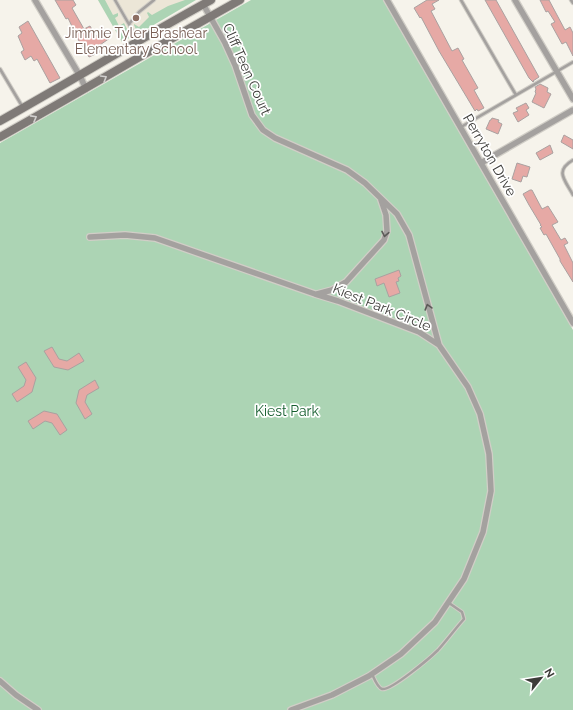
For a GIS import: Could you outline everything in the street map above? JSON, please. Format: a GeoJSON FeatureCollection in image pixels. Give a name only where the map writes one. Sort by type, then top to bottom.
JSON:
{"type":"FeatureCollection","features":[{"type":"Feature","properties":{"kind":"main road"},"geometry":{"type":"LineString","coordinates":[[0,121],[80,76],[202,2],[211,0]]}},
{"type":"Feature","properties":{"kind":"main road"},"geometry":{"type":"LineString","coordinates":[[0,137],[86,89],[155,47],[240,0]]}},
{"type":"Feature","properties":{"kind":"street"},"geometry":{"type":"LineString","coordinates":[[35,0],[80,76],[86,89]]}},
{"type":"Feature","properties":{"kind":"street","name":"Perryton Drive"},"geometry":{"type":"LineString","coordinates":[[387,0],[573,323]]}},
{"type":"Feature","properties":{"kind":"street"},"geometry":{"type":"LineString","coordinates":[[515,0],[573,99]]}},
{"type":"Feature","properties":{"kind":"street","name":"Cliff Teen Court"},"geometry":{"type":"LineString","coordinates":[[202,2],[225,43],[235,65],[252,115],[262,130],[275,138],[347,170],[365,183],[397,214],[409,235],[439,345]]}},
{"type":"Feature","properties":{"kind":"street"},"geometry":{"type":"LineString","coordinates":[[481,163],[573,110]]}},
{"type":"Feature","properties":{"kind":"street","name":"Cliff Teen Court"},"geometry":{"type":"LineString","coordinates":[[315,294],[332,290],[346,282],[384,240],[387,231],[386,215],[379,196]]}},
{"type":"Feature","properties":{"kind":"street","name":"Kiest Park Circle"},"geometry":{"type":"LineString","coordinates":[[90,237],[125,235],[155,238],[338,301],[418,332],[439,345],[468,387],[480,414],[489,454],[491,491],[483,532],[464,579],[435,622],[401,654],[372,674],[332,695],[290,710]]}},
{"type":"Feature","properties":{"kind":"street"},"geometry":{"type":"LineString","coordinates":[[0,682],[38,710]]}},
{"type":"Feature","properties":{"kind":"lane"},"geometry":{"type":"LineString","coordinates":[[115,0],[138,40]]}},
{"type":"Feature","properties":{"kind":"lane"},"geometry":{"type":"LineString","coordinates":[[129,24],[139,12],[154,0]]}},
{"type":"Feature","properties":{"kind":"lane"},"geometry":{"type":"LineString","coordinates":[[461,0],[516,95]]}},
{"type":"Feature","properties":{"kind":"lane"},"geometry":{"type":"LineString","coordinates":[[460,128],[573,62]]}},
{"type":"Feature","properties":{"kind":"lane"},"geometry":{"type":"LineString","coordinates":[[0,69],[23,108]]}},
{"type":"Feature","properties":{"kind":"lane"},"geometry":{"type":"LineString","coordinates":[[573,160],[564,165],[562,176],[573,195]]}},
{"type":"Feature","properties":{"kind":"lane"},"geometry":{"type":"LineString","coordinates":[[372,674],[379,686],[382,689],[385,689],[413,671],[437,650],[464,619],[462,612],[448,602]]}},
{"type":"Feature","properties":{"kind":"shaded area","name":"Jimmie Tyler Brashear Elementary School"},"geometry":{"type":"Polygon","coordinates":[[[98,0],[194,0],[122,42],[98,0]]]}},
{"type":"Feature","properties":{"kind":"green space"},"geometry":{"type":"Polygon","coordinates":[[[98,0],[105,0],[113,15],[118,13],[118,16],[115,18],[119,26],[124,23],[131,37],[122,42],[98,0]]]}},
{"type":"Feature","properties":{"kind":"green space"},"geometry":{"type":"Polygon","coordinates":[[[185,0],[196,0],[140,33],[137,32],[134,24],[139,27],[149,17],[148,12],[152,15],[168,6],[185,0]]]}},
{"type":"Feature","properties":{"kind":"green space","name":"Kiest Park"},"geometry":{"type":"Polygon","coordinates":[[[251,0],[383,0],[573,330],[573,710],[0,710],[0,143],[251,0]]]}},
{"type":"Feature","properties":{"kind":"building"},"geometry":{"type":"Polygon","coordinates":[[[55,0],[73,0],[76,5],[72,8],[84,29],[90,26],[96,36],[107,31],[110,38],[97,47],[100,52],[89,57],[79,41],[68,18],[66,19],[55,0]]]}},
{"type":"Feature","properties":{"kind":"building"},"geometry":{"type":"Polygon","coordinates":[[[427,0],[439,0],[432,4],[435,9],[431,11],[452,51],[458,48],[464,59],[462,60],[478,88],[474,90],[484,108],[478,111],[477,109],[475,111],[439,51],[421,17],[420,18],[414,8],[427,0]]]}},
{"type":"Feature","properties":{"kind":"building"},"geometry":{"type":"Polygon","coordinates":[[[485,0],[496,0],[539,77],[533,82],[529,78],[485,0]]]}},
{"type":"Feature","properties":{"kind":"building"},"geometry":{"type":"Polygon","coordinates":[[[540,0],[549,0],[565,30],[570,27],[573,33],[573,56],[566,42],[562,44],[551,24],[555,22],[548,11],[546,12],[540,0]]]}},
{"type":"Feature","properties":{"kind":"building"},"geometry":{"type":"Polygon","coordinates":[[[28,21],[60,78],[50,83],[37,59],[34,61],[31,56],[25,60],[21,52],[24,50],[18,36],[22,33],[19,27],[28,21]]]}},
{"type":"Feature","properties":{"kind":"building"},"geometry":{"type":"Polygon","coordinates":[[[540,84],[548,88],[547,92],[551,94],[544,108],[532,102],[536,93],[535,87],[540,84]]]}},
{"type":"Feature","properties":{"kind":"building"},"geometry":{"type":"Polygon","coordinates":[[[526,103],[529,108],[526,110],[529,115],[518,122],[513,113],[518,111],[516,108],[526,103]]]}},
{"type":"Feature","properties":{"kind":"building"},"geometry":{"type":"Polygon","coordinates":[[[492,118],[499,120],[498,122],[502,124],[498,134],[486,129],[492,118]]]}},
{"type":"Feature","properties":{"kind":"building"},"geometry":{"type":"Polygon","coordinates":[[[564,135],[573,140],[573,149],[561,142],[564,135]]]}},
{"type":"Feature","properties":{"kind":"building"},"geometry":{"type":"Polygon","coordinates":[[[550,145],[553,153],[540,160],[536,153],[550,145]]]}},
{"type":"Feature","properties":{"kind":"building"},"geometry":{"type":"Polygon","coordinates":[[[517,163],[530,167],[527,177],[523,176],[521,182],[512,179],[517,163]]]}},
{"type":"Feature","properties":{"kind":"building"},"geometry":{"type":"Polygon","coordinates":[[[532,190],[542,209],[548,206],[558,222],[552,225],[561,240],[565,238],[568,243],[564,245],[573,263],[573,282],[546,234],[544,235],[540,228],[542,227],[523,194],[532,190]]]}},
{"type":"Feature","properties":{"kind":"building"},"geometry":{"type":"Polygon","coordinates":[[[399,270],[401,276],[398,278],[399,281],[396,282],[400,293],[389,297],[384,283],[377,286],[375,279],[399,270]]]}},
{"type":"Feature","properties":{"kind":"building"},"geometry":{"type":"Polygon","coordinates":[[[52,347],[59,359],[67,361],[79,353],[84,361],[68,370],[54,367],[44,351],[52,347]]]}},
{"type":"Feature","properties":{"kind":"building"},"geometry":{"type":"Polygon","coordinates":[[[26,362],[36,378],[32,392],[17,402],[12,394],[24,386],[26,380],[18,367],[26,362]]]}},
{"type":"Feature","properties":{"kind":"building"},"geometry":{"type":"Polygon","coordinates":[[[95,380],[99,388],[87,395],[85,402],[92,414],[85,419],[76,403],[79,390],[95,380]]]}},
{"type":"Feature","properties":{"kind":"building"},"geometry":{"type":"Polygon","coordinates":[[[44,411],[57,414],[67,430],[60,435],[52,423],[45,421],[33,429],[28,421],[44,411]]]}},
{"type":"Feature","properties":{"kind":"place","name":"Jimmie Tyler Brashear Elementary School"},"geometry":{"type":"Point","coordinates":[136,18]}}]}
